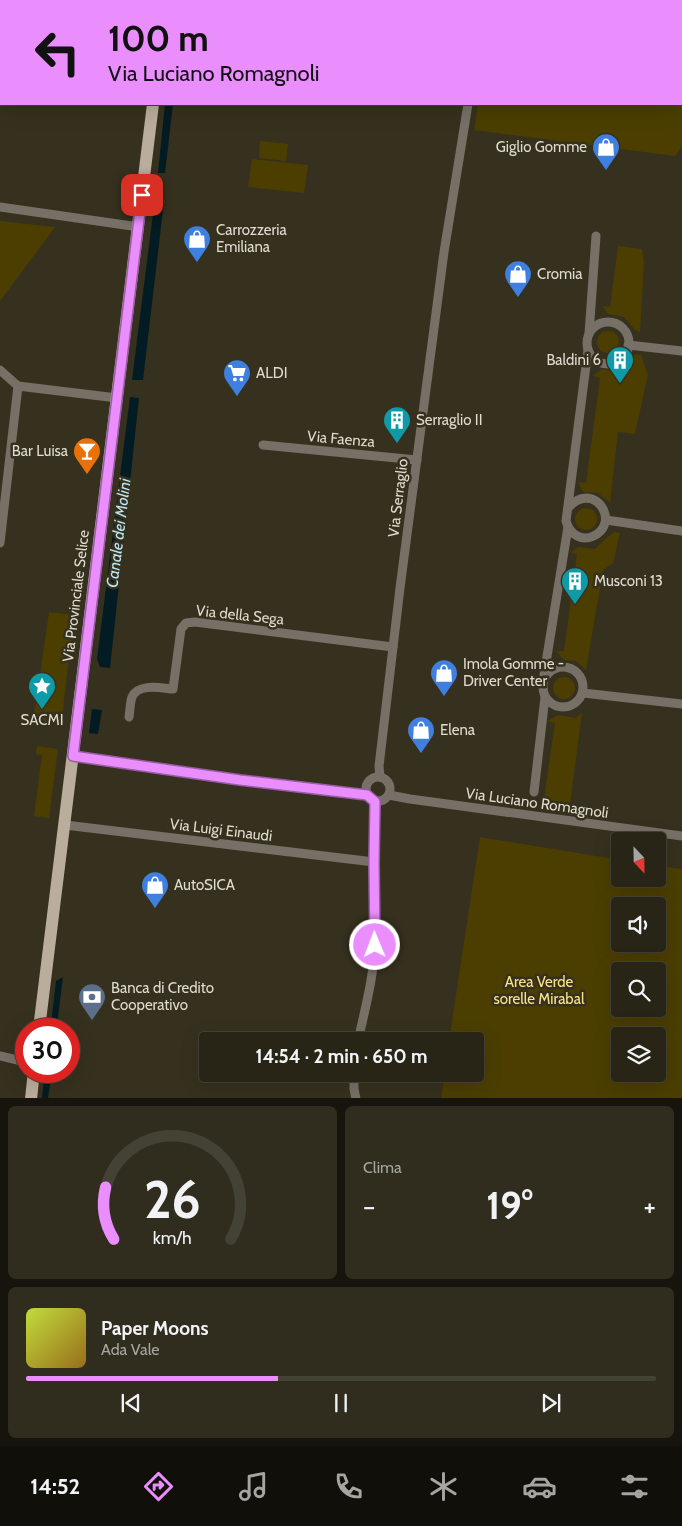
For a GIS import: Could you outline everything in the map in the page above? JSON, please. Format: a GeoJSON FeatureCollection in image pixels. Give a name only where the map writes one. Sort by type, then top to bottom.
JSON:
{"type":"FeatureCollection","features":[{"type":"Feature","properties":{"kind":"main road","name":"Via Provinciale Selice"},"geometry":{"type":"LineString","coordinates":[[41,1018],[153,105]]}},
{"type":"Feature","properties":{"kind":"main road"},"geometry":{"type":"LineString","coordinates":[[31,1098],[33,1083]]}},
{"type":"Feature","properties":{"kind":"street","name":"Via Serraglio"},"geometry":{"type":"LineString","coordinates":[[389,795],[389,784],[380,777],[379,766],[416,460],[444,252],[468,105]]}},
{"type":"Feature","properties":{"kind":"street"},"geometry":{"type":"LineString","coordinates":[[0,207],[138,227]]}},
{"type":"Feature","properties":{"kind":"street"},"geometry":{"type":"LineString","coordinates":[[543,681],[552,670],[565,667],[578,673],[583,686],[582,693],[575,704],[562,707],[549,702],[542,686],[568,527],[566,514],[588,350],[587,339],[589,334],[596,236]]}},
{"type":"Feature","properties":{"kind":"street"},"geometry":{"type":"LineString","coordinates":[[588,350],[597,361],[610,363],[622,357],[628,345],[626,332],[616,324],[604,322],[597,324],[589,334]]}},
{"type":"Feature","properties":{"kind":"street"},"geometry":{"type":"LineString","coordinates":[[628,345],[682,352]]}},
{"type":"Feature","properties":{"kind":"street"},"geometry":{"type":"LineString","coordinates":[[0,370],[18,386],[117,398]]}},
{"type":"Feature","properties":{"kind":"street"},"geometry":{"type":"LineString","coordinates":[[0,541],[18,386]]}},
{"type":"Feature","properties":{"kind":"street","name":"Via Faenza"},"geometry":{"type":"LineString","coordinates":[[263,445],[416,460]]}},
{"type":"Feature","properties":{"kind":"street"},"geometry":{"type":"LineString","coordinates":[[568,508],[579,500],[585,498],[592,499],[602,507],[606,520],[600,532],[589,538],[577,536],[568,527]]}},
{"type":"Feature","properties":{"kind":"street"},"geometry":{"type":"LineString","coordinates":[[606,520],[682,531]]}},
{"type":"Feature","properties":{"kind":"street","name":"Via della Sega"},"geometry":{"type":"LineString","coordinates":[[129,717],[132,698],[136,692],[150,688],[173,689],[181,629],[186,623],[195,622],[394,647]]}},
{"type":"Feature","properties":{"kind":"street"},"geometry":{"type":"LineString","coordinates":[[582,693],[682,704]]}},
{"type":"Feature","properties":{"kind":"street"},"geometry":{"type":"LineString","coordinates":[[534,792],[545,696]]}},
{"type":"Feature","properties":{"kind":"street"},"geometry":{"type":"LineString","coordinates":[[73,756],[240,780],[367,795],[375,802],[382,801],[389,795]]}},
{"type":"Feature","properties":{"kind":"street"},"geometry":{"type":"LineString","coordinates":[[367,795],[367,784],[373,778],[380,777]]}},
{"type":"Feature","properties":{"kind":"street","name":"Via Luciano Romagnoli"},"geometry":{"type":"LineString","coordinates":[[389,795],[420,801],[682,836]]}},
{"type":"Feature","properties":{"kind":"street"},"geometry":{"type":"LineString","coordinates":[[360,1032],[371,981],[375,945],[375,802]]}},
{"type":"Feature","properties":{"kind":"street","name":"Via Luigi Einaudi"},"geometry":{"type":"LineString","coordinates":[[64,825],[374,862]]}},
{"type":"Feature","properties":{"kind":"street"},"geometry":{"type":"LineString","coordinates":[[0,1056],[15,1059]]}},
{"type":"Feature","properties":{"kind":"street"},"geometry":{"type":"LineString","coordinates":[[354,1082],[356,1098]]}},
{"type":"Feature","properties":{"kind":"green space"},"geometry":{"type":"Polygon","coordinates":[[[478,105],[682,105],[682,146],[675,156],[474,130],[478,105]]]}},
{"type":"Feature","properties":{"kind":"green space"},"geometry":{"type":"Polygon","coordinates":[[[260,141],[288,144],[286,161],[259,158],[260,141]]]}},
{"type":"Feature","properties":{"kind":"green space"},"geometry":{"type":"Polygon","coordinates":[[[252,159],[308,165],[304,193],[248,187],[252,159]]]}},
{"type":"Feature","properties":{"kind":"green space"},"geometry":{"type":"Polygon","coordinates":[[[0,221],[55,227],[0,301],[0,221]]]}},
{"type":"Feature","properties":{"kind":"green space"},"geometry":{"type":"Polygon","coordinates":[[[618,246],[642,249],[644,263],[640,332],[635,330],[624,317],[608,314],[602,306],[610,307],[618,246]]]}},
{"type":"Feature","properties":{"kind":"green space"},"geometry":{"type":"Polygon","coordinates":[[[608,331],[616,334],[619,342],[616,350],[608,353],[600,350],[597,342],[600,334],[608,331]]]}},
{"type":"Feature","properties":{"kind":"green space"},"geometry":{"type":"Polygon","coordinates":[[[636,354],[641,355],[648,375],[635,434],[618,432],[610,503],[598,493],[583,492],[578,482],[586,483],[600,378],[593,376],[602,369],[618,372],[636,354]]]}},
{"type":"Feature","properties":{"kind":"green space"},"geometry":{"type":"Polygon","coordinates":[[[586,508],[594,511],[597,519],[594,527],[586,530],[578,527],[575,519],[578,511],[586,508]]]}},
{"type":"Feature","properties":{"kind":"green space"},"geometry":{"type":"Polygon","coordinates":[[[615,532],[620,533],[613,563],[603,570],[586,670],[576,661],[564,660],[556,651],[564,651],[577,554],[570,553],[578,547],[595,549],[615,532]]]}},
{"type":"Feature","properties":{"kind":"green space"},"geometry":{"type":"Polygon","coordinates":[[[49,612],[74,615],[61,726],[33,723],[49,612]]]}},
{"type":"Feature","properties":{"kind":"green space"},"geometry":{"type":"Polygon","coordinates":[[[564,677],[572,680],[575,688],[572,696],[564,699],[556,696],[553,688],[556,680],[564,677]]]}},
{"type":"Feature","properties":{"kind":"green space"},"geometry":{"type":"Polygon","coordinates":[[[582,713],[570,804],[544,799],[555,723],[547,721],[558,715],[575,718],[582,713]]]}},
{"type":"Feature","properties":{"kind":"green space"},"geometry":{"type":"Polygon","coordinates":[[[37,746],[58,749],[49,818],[34,816],[42,755],[36,754],[37,746]]]}},
{"type":"Feature","properties":{"kind":"green space","name":"Area Verde sorelle Mirabal"},"geometry":{"type":"Polygon","coordinates":[[[480,837],[611,859],[611,888],[666,888],[666,867],[682,869],[682,1098],[441,1098],[444,1082],[484,1082],[484,1032],[450,1032],[480,837]]]}},
{"type":"Feature","properties":{"kind":"water"},"geometry":{"type":"Polygon","coordinates":[[[165,105],[173,105],[165,173],[158,173],[165,105]]]}},
{"type":"Feature","properties":{"kind":"water"},"geometry":{"type":"Polygon","coordinates":[[[155,198],[164,201],[143,380],[132,380],[155,198]]]}},
{"type":"Feature","properties":{"kind":"water","name":"Canale dei Molini"},"geometry":{"type":"Polygon","coordinates":[[[130,397],[139,398],[110,668],[100,667],[97,659],[130,397]]]}},
{"type":"Feature","properties":{"kind":"water"},"geometry":{"type":"Polygon","coordinates":[[[92,709],[102,710],[98,734],[89,733],[92,709]]]}},
{"type":"Feature","properties":{"kind":"water"},"geometry":{"type":"Polygon","coordinates":[[[63,977],[58,1018],[52,1018],[56,981],[63,977]]]}},
{"type":"Feature","properties":{"kind":"water"},"geometry":{"type":"Polygon","coordinates":[[[44,1083],[50,1083],[48,1098],[42,1098],[44,1083]]]}},
{"type":"Feature","properties":{"kind":"place","name":"Giglio Gomme"},"geometry":{"type":"Point","coordinates":[606,171]}},
{"type":"Feature","properties":{"kind":"place","name":"Carrozzeria Emiliana"},"geometry":{"type":"Point","coordinates":[197,263]}},
{"type":"Feature","properties":{"kind":"place","name":"Cromia"},"geometry":{"type":"Point","coordinates":[518,298]}},
{"type":"Feature","properties":{"kind":"place","name":"Baldini 6"},"geometry":{"type":"Point","coordinates":[620,384]}},
{"type":"Feature","properties":{"kind":"place","name":"ALDI"},"geometry":{"type":"Point","coordinates":[237,397]}},
{"type":"Feature","properties":{"kind":"place","name":"Serraglio II"},"geometry":{"type":"Point","coordinates":[397,444]}},
{"type":"Feature","properties":{"kind":"place","name":"Bar Luisa"},"geometry":{"type":"Point","coordinates":[87,475]}},
{"type":"Feature","properties":{"kind":"place","name":"Musconi 13"},"geometry":{"type":"Point","coordinates":[575,605]}},
{"type":"Feature","properties":{"kind":"place","name":"Imola Gomme - Driver Center"},"geometry":{"type":"Point","coordinates":[444,697]}},
{"type":"Feature","properties":{"kind":"place","name":"SACMI"},"geometry":{"type":"Point","coordinates":[42,710]}},
{"type":"Feature","properties":{"kind":"place","name":"Elena"},"geometry":{"type":"Point","coordinates":[421,754]}},
{"type":"Feature","properties":{"kind":"place","name":"AutoSICA"},"geometry":{"type":"Point","coordinates":[155,909]}},
{"type":"Feature","properties":{"kind":"place","name":"Banca di Credito Cooperativo"},"geometry":{"type":"Point","coordinates":[92,1021]}},
{"type":"Feature","properties":{"kind":"route"},"geometry":{"type":"LineString","coordinates":[[142,195],[73,756],[240,780],[367,795],[375,802],[375,945]]}}]}
